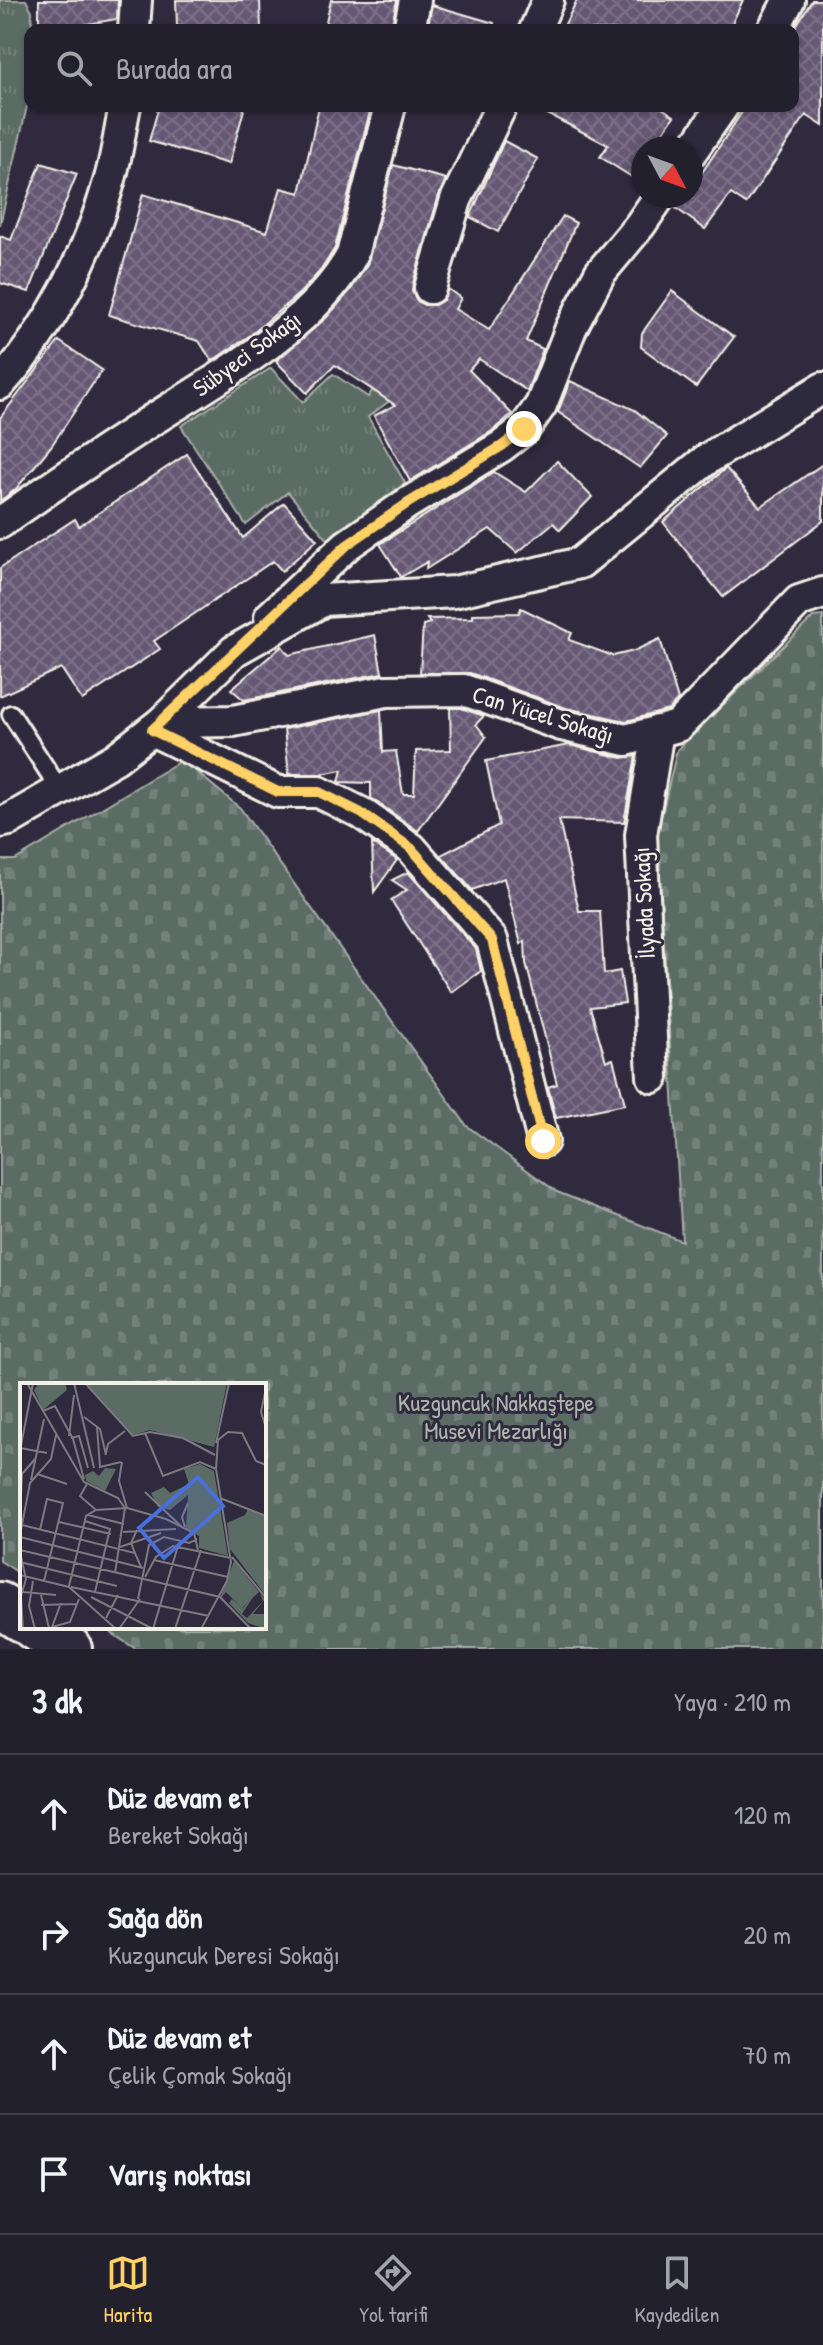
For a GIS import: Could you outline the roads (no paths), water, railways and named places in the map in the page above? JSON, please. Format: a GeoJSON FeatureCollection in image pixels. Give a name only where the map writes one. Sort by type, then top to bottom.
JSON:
{"type":"FeatureCollection","features":[{"type":"Feature","properties":{"kind":"main road"},"geometry":{"type":"LineString","coordinates":[[0,1605],[20,1618]]}},
{"type":"Feature","properties":{"kind":"main road"},"geometry":{"type":"LineString","coordinates":[[37,1629],[69,1649]]}},
{"type":"Feature","properties":{"kind":"street"},"geometry":{"type":"LineString","coordinates":[[134,24],[136,0]]}},
{"type":"Feature","properties":{"kind":"street"},"geometry":{"type":"LineString","coordinates":[[410,24],[415,0]]}},
{"type":"Feature","properties":{"kind":"street"},"geometry":{"type":"LineString","coordinates":[[538,24],[548,0]]}},
{"type":"Feature","properties":{"kind":"street"},"geometry":{"type":"LineString","coordinates":[[776,24],[789,0]]}},
{"type":"Feature","properties":{"kind":"street"},"geometry":{"type":"LineString","coordinates":[[2,375],[63,296],[110,178],[124,112]]}},
{"type":"Feature","properties":{"kind":"street","name":"Sübyeci Sokağı"},"geometry":{"type":"LineString","coordinates":[[0,523],[68,474],[245,361],[328,291],[341,277],[352,255],[388,112]]}},
{"type":"Feature","properties":{"kind":"street"},"geometry":{"type":"LineString","coordinates":[[430,288],[456,200],[498,112]]}},
{"type":"Feature","properties":{"kind":"street"},"geometry":{"type":"LineString","coordinates":[[702,136],[719,112]]}},
{"type":"Feature","properties":{"kind":"street"},"geometry":{"type":"LineString","coordinates":[[0,822],[9,820],[116,758],[157,726],[347,545],[524,429],[541,405],[571,328],[600,273],[652,208]]}},
{"type":"Feature","properties":{"kind":"street"},"geometry":{"type":"LineString","coordinates":[[234,651],[324,600],[454,592],[580,563],[707,459],[823,388]]}},
{"type":"Feature","properties":{"kind":"street","name":"Can Yücel Sokağı"},"geometry":{"type":"LineString","coordinates":[[157,726],[233,721],[386,691],[464,690],[561,725],[626,740],[678,726],[799,601],[823,593]]}},
{"type":"Feature","properties":{"kind":"street"},"geometry":{"type":"LineString","coordinates":[[157,726],[278,792],[319,792],[361,813],[411,848],[492,940],[543,1141]]}},
{"type":"Feature","properties":{"kind":"street","name":"İlyada Sokağı"},"geometry":{"type":"LineString","coordinates":[[653,1077],[641,835],[658,731]]}},
{"type":"Feature","properties":{"kind":"lane"},"geometry":{"type":"LineString","coordinates":[[11,714],[60,790]]}},
{"type":"Feature","properties":{"kind":"park label","name":"Kuzguncuk Nakkaştepe Musevi Mezarlığı"},"geometry":{"type":"Point","coordinates":[496,1417]}}]}
